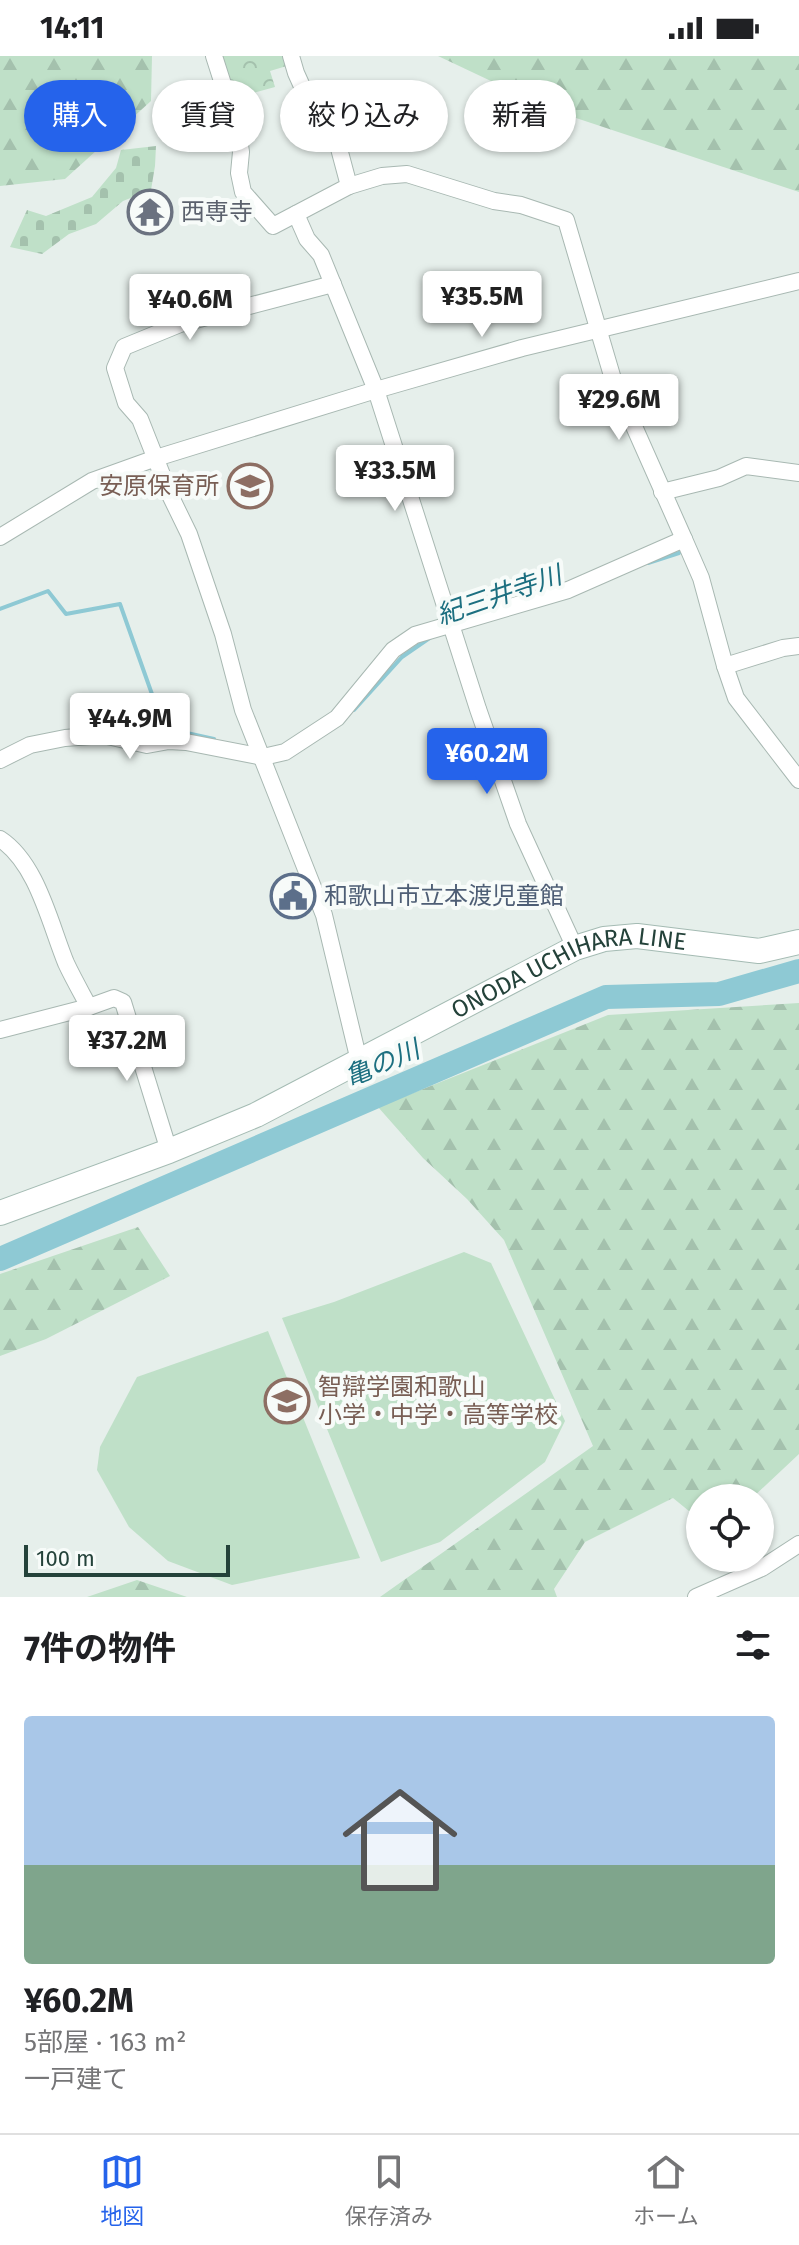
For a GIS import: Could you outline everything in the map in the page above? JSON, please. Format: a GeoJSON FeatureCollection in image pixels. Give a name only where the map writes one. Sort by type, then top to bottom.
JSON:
{"type":"FeatureCollection","features":[{"type":"Feature","properties":{"kind":"main road","name":"ONODA UCHIHARA LINE"},"geometry":{"type":"LineString","coordinates":[[0,1213],[169,1151],[256,1115],[575,948],[604,939],[637,936],[759,951],[799,942]]}},
{"type":"Feature","properties":{"kind":"street"},"geometry":{"type":"LineString","coordinates":[[214,56],[238,131],[241,152],[239,173],[243,192],[273,226],[349,186],[382,176],[407,174],[566,220],[613,379],[701,578],[736,698],[799,780]]}},
{"type":"Feature","properties":{"kind":"street"},"geometry":{"type":"LineString","coordinates":[[291,56],[305,93],[333,126],[349,186]]}},
{"type":"Feature","properties":{"kind":"street"},"geometry":{"type":"LineString","coordinates":[[296,214],[307,239],[321,255],[376,390],[518,824],[575,948]]}},
{"type":"Feature","properties":{"kind":"street"},"geometry":{"type":"LineString","coordinates":[[0,537],[92,481],[156,458],[376,390],[598,328],[799,281]]}},
{"type":"Feature","properties":{"kind":"street"},"geometry":{"type":"LineString","coordinates":[[333,284],[180,324],[124,347],[115,368],[126,403],[140,419],[189,534],[223,634],[243,710],[324,915],[359,1061]]}},
{"type":"Feature","properties":{"kind":"street"},"geometry":{"type":"LineString","coordinates":[[662,492],[719,478],[746,466],[799,473]]}},
{"type":"Feature","properties":{"kind":"street"},"geometry":{"type":"LineString","coordinates":[[0,760],[30,745],[103,735],[147,745],[186,742],[263,757],[285,752],[337,718],[393,650],[415,635],[568,590],[684,539]]}},
{"type":"Feature","properties":{"kind":"street"},"geometry":{"type":"LineString","coordinates":[[725,666],[799,646]]}},
{"type":"Feature","properties":{"kind":"street"},"geometry":{"type":"LineString","coordinates":[[0,839],[29,869],[68,967],[89,1007]]}},
{"type":"Feature","properties":{"kind":"street"},"geometry":{"type":"LineString","coordinates":[[0,1030],[114,998],[123,1002],[169,1151]]}},
{"type":"Feature","properties":{"kind":"street"},"geometry":{"type":"LineString","coordinates":[[696,1597],[762,1568],[799,1544]]}},
{"type":"Feature","properties":{"kind":"green space"},"geometry":{"type":"Polygon","coordinates":[[[0,56],[152,56],[151,101],[136,115],[136,80],[24,80],[24,152],[95,152],[65,179],[0,186],[0,56]]]}},
{"type":"Feature","properties":{"kind":"green space"},"geometry":{"type":"Polygon","coordinates":[[[222,56],[286,56],[290,65],[270,71],[275,87],[264,90],[264,80],[229,80],[222,56]]]}},
{"type":"Feature","properties":{"kind":"green space"},"geometry":{"type":"Polygon","coordinates":[[[438,56],[799,56],[799,192],[576,118],[576,80],[489,80],[438,56]]]}},
{"type":"Feature","properties":{"kind":"green space"},"geometry":{"type":"Polygon","coordinates":[[[152,146],[152,152],[156,152],[151,190],[123,201],[96,224],[69,234],[42,254],[10,247],[27,210],[46,216],[92,197],[116,168],[120,152],[136,152],[136,148],[152,146]]]}},
{"type":"Feature","properties":{"kind":"green space"},"geometry":{"type":"Polygon","coordinates":[[[799,1003],[799,1454],[767,1484],[686,1484],[686,1509],[673,1498],[585,1542],[554,1589],[557,1597],[380,1597],[593,1446],[504,1240],[467,1199],[423,1158],[378,1107],[608,1015],[799,1003]]]}},
{"type":"Feature","properties":{"kind":"green space"},"geometry":{"type":"Polygon","coordinates":[[[138,1227],[170,1276],[46,1339],[0,1356],[0,1274],[138,1227]]]}},
{"type":"Feature","properties":{"kind":"green space"},"geometry":{"type":"Polygon","coordinates":[[[464,1252],[491,1263],[565,1421],[545,1462],[440,1542],[381,1562],[282,1318],[334,1302],[464,1252]]]}},
{"type":"Feature","properties":{"kind":"green space"},"geometry":{"type":"Polygon","coordinates":[[[268,1331],[360,1558],[232,1585],[168,1561],[129,1527],[97,1470],[100,1447],[137,1377],[268,1331]]]}},
{"type":"Feature","properties":{"kind":"green space"},"geometry":{"type":"Polygon","coordinates":[[[137,1580],[187,1597],[87,1597],[137,1580]]]}},
{"type":"Feature","properties":{"kind":"waterway","name":"紀三井寺川"},"geometry":{"type":"LineString","coordinates":[[648,563],[679,553]]}},
{"type":"Feature","properties":{"kind":"waterway","name":"紀三井寺川"},"geometry":{"type":"LineString","coordinates":[[0,609],[48,591],[66,614],[120,604],[164,728],[214,739]]}},
{"type":"Feature","properties":{"kind":"waterway","name":"紀三井寺川"},"geometry":{"type":"LineString","coordinates":[[354,710],[402,657],[431,637]]}},
{"type":"Feature","properties":{"kind":"waterway","name":"亀の川"},"geometry":{"type":"LineString","coordinates":[[0,1259],[606,997],[719,994],[799,971]]}},
{"type":"Feature","properties":{"kind":"place","name":"西専寺"},"geometry":{"type":"Point","coordinates":[150,212]}},
{"type":"Feature","properties":{"kind":"place","name":"安原保育所"},"geometry":{"type":"Point","coordinates":[250,486]}},
{"type":"Feature","properties":{"kind":"place","name":"和歌山市立本渡児童館"},"geometry":{"type":"Point","coordinates":[293,896]}},
{"type":"Feature","properties":{"kind":"place","name":"智辯学園和歌山 小学・中学・高等学校"},"geometry":{"type":"Point","coordinates":[287,1401]}}]}
